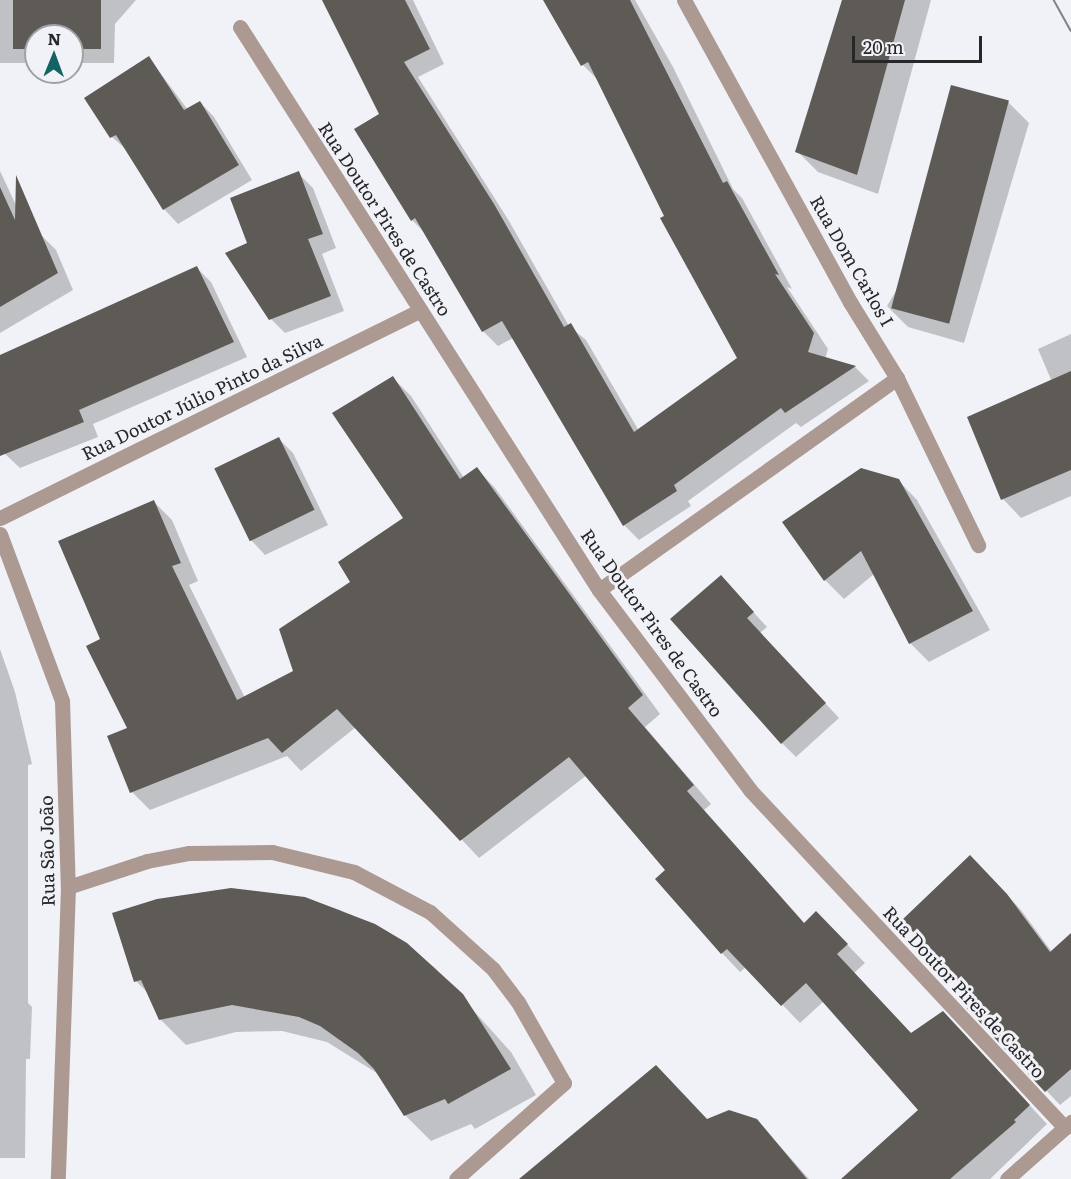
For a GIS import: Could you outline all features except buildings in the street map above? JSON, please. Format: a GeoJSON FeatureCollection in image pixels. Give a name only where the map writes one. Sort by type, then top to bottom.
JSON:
{"type":"FeatureCollection","features":[{"type":"Feature","properties":{"kind":"street","name":"Rua Dom Carlos I"},"geometry":{"type":"LineString","coordinates":[[684,0],[850,302],[897,378],[978,545]]}},
{"type":"Feature","properties":{"kind":"street","name":"Rua Doutor Pires de Castro"},"geometry":{"type":"LineString","coordinates":[[240,27],[599,590],[750,790],[1068,1125]]}},
{"type":"Feature","properties":{"kind":"street","name":"Rua Doutor Júlio Pinto da Silva"},"geometry":{"type":"LineString","coordinates":[[0,518],[420,310]]}},
{"type":"Feature","properties":{"kind":"street"},"geometry":{"type":"LineString","coordinates":[[599,590],[897,378]]}},
{"type":"Feature","properties":{"kind":"street","name":"Rua São João"},"geometry":{"type":"LineString","coordinates":[[0,534],[62,701],[68,887],[58,1179]]}},
{"type":"Feature","properties":{"kind":"street"},"geometry":{"type":"LineString","coordinates":[[68,887],[147,861],[189,853],[272,852],[354,872],[430,912],[493,969],[518,1002],[564,1083],[456,1179]]}},
{"type":"Feature","properties":{"kind":"street"},"geometry":{"type":"LineString","coordinates":[[1007,1179],[1068,1125]]}},
{"type":"Feature","properties":{"kind":"tram line"},"geometry":{"type":"LineString","coordinates":[[1054,0],[1071,31]]}}]}
